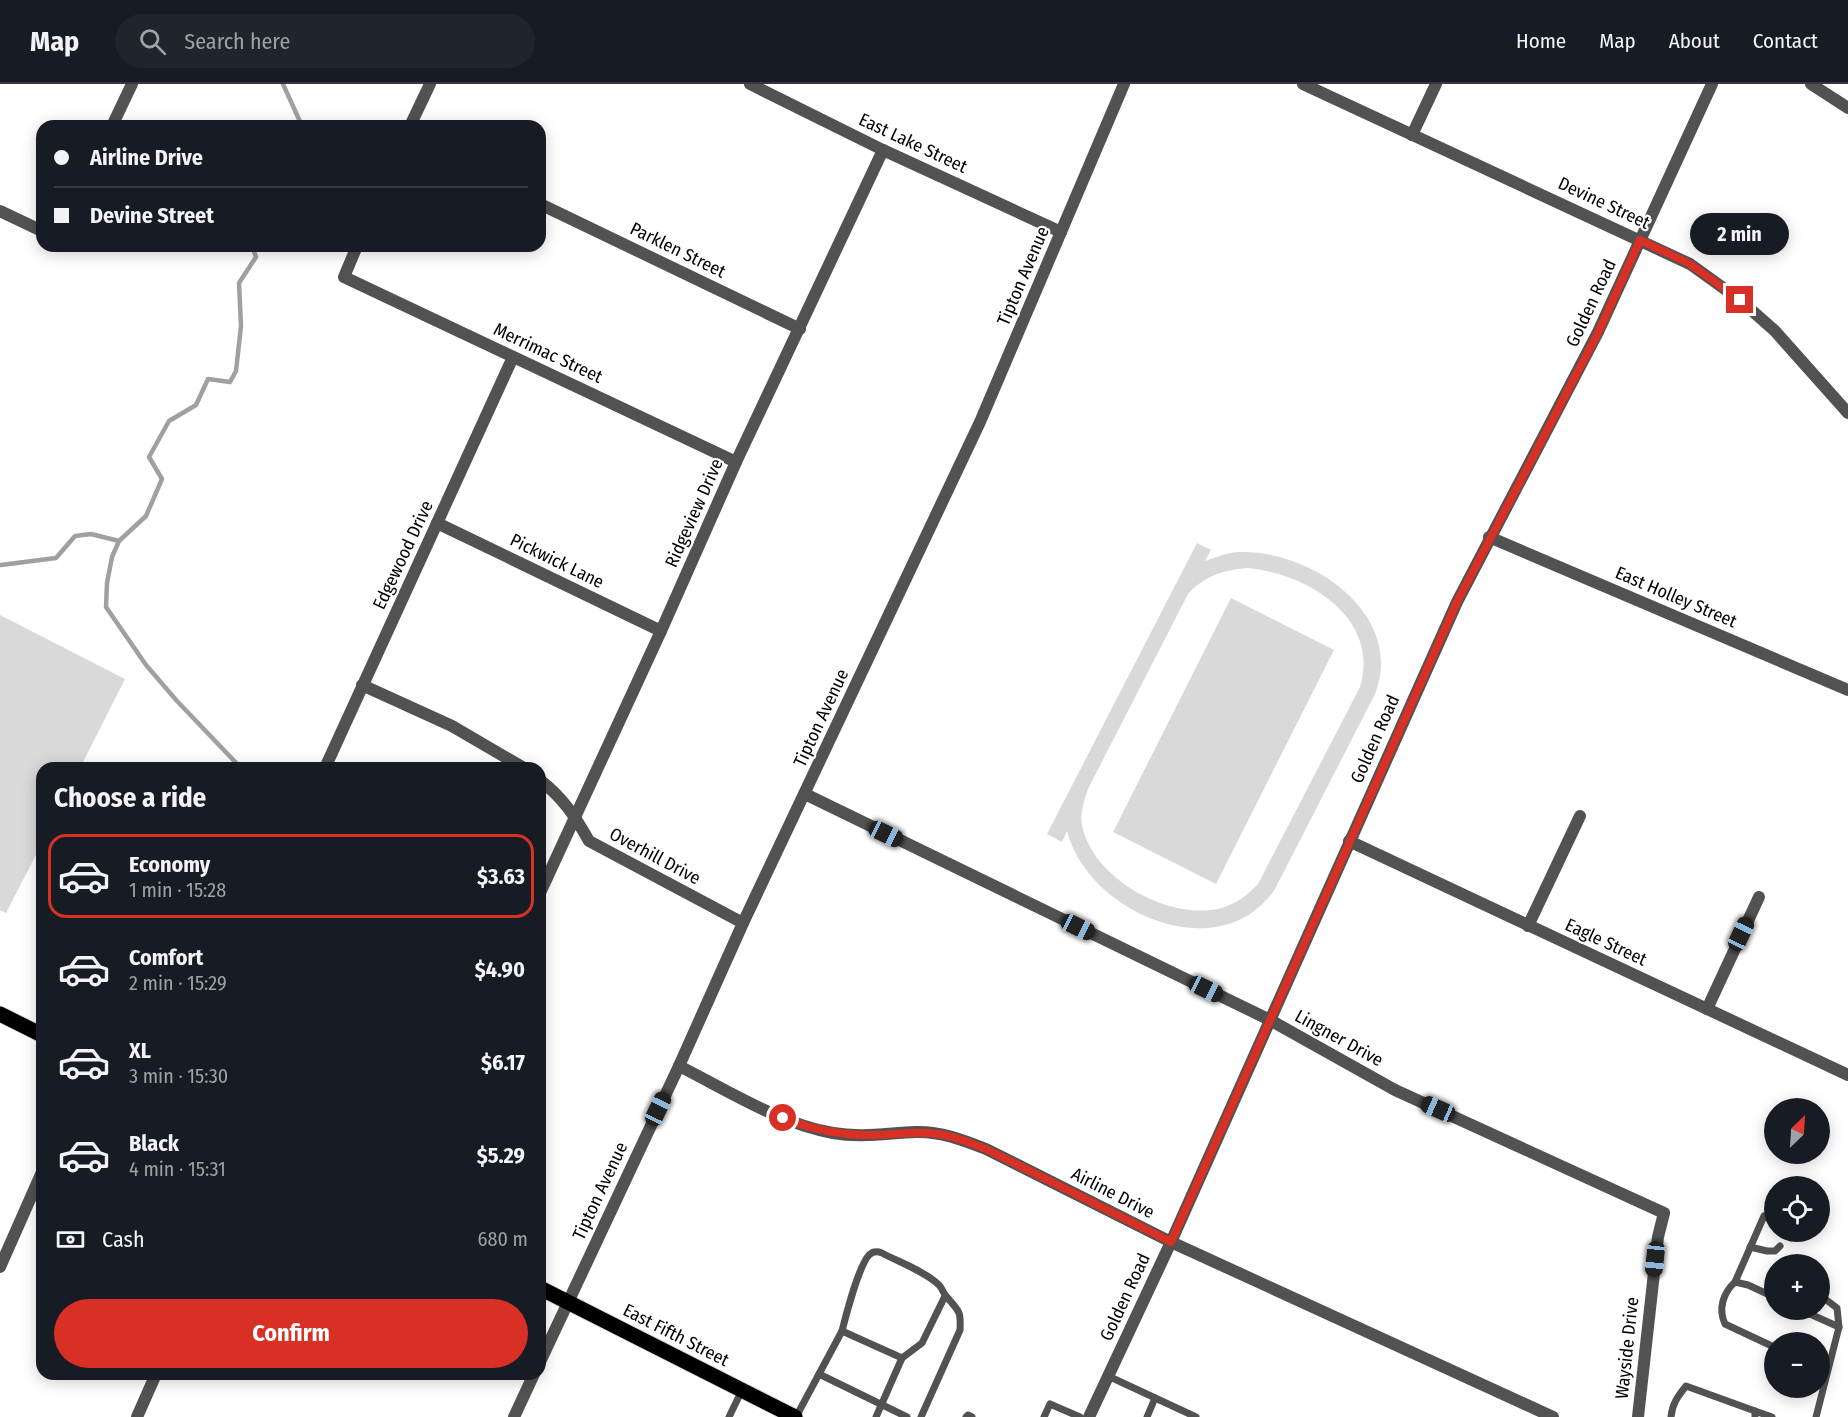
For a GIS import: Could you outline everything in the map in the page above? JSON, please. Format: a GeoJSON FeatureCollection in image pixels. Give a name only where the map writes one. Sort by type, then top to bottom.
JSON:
{"type":"FeatureCollection","features":[{"type":"Feature","properties":{"kind":"main road"},"geometry":{"type":"LineString","coordinates":[[0,1014],[36,1032]]}},
{"type":"Feature","properties":{"kind":"main road","name":"East Fifth Street"},"geometry":{"type":"LineString","coordinates":[[546,1291],[742,1390],[774,1412],[795,1417]]}},
{"type":"Feature","properties":{"kind":"street"},"geometry":{"type":"LineString","coordinates":[[115,120],[132,84]]}},
{"type":"Feature","properties":{"kind":"street"},"geometry":{"type":"LineString","coordinates":[[413,120],[430,84]]}},
{"type":"Feature","properties":{"kind":"street","name":"East Lake Street"},"geometry":{"type":"LineString","coordinates":[[750,84],[883,150],[1061,232]]}},
{"type":"Feature","properties":{"kind":"street","name":"Tipton Avenue"},"geometry":{"type":"LineString","coordinates":[[546,1349],[679,1066],[743,923],[980,422],[1124,84]]}},
{"type":"Feature","properties":{"kind":"street","name":"Devine Street"},"geometry":{"type":"LineString","coordinates":[[1303,84],[1690,264],[1740,300],[1791,348],[1848,413]]}},
{"type":"Feature","properties":{"kind":"street"},"geometry":{"type":"LineString","coordinates":[[1412,135],[1436,84]]}},
{"type":"Feature","properties":{"kind":"street","name":"Golden Road"},"geometry":{"type":"LineString","coordinates":[[1089,1417],[1171,1242],[1457,602],[1598,333],[1712,84]]}},
{"type":"Feature","properties":{"kind":"street"},"geometry":{"type":"LineString","coordinates":[[1811,84],[1848,108]]}},
{"type":"Feature","properties":{"kind":"street","name":"Ridgeview Drive"},"geometry":{"type":"LineString","coordinates":[[546,881],[576,819],[736,462],[883,150]]}},
{"type":"Feature","properties":{"kind":"street","name":"Parklen Street"},"geometry":{"type":"LineString","coordinates":[[546,207],[800,329]]}},
{"type":"Feature","properties":{"kind":"street"},"geometry":{"type":"LineString","coordinates":[[0,211],[36,228]]}},
{"type":"Feature","properties":{"kind":"street","name":"Merrimac Street"},"geometry":{"type":"LineString","coordinates":[[354,252],[344,277],[736,462]]}},
{"type":"Feature","properties":{"kind":"street","name":"Edgewood Drive"},"geometry":{"type":"LineString","coordinates":[[328,762],[513,357]]}},
{"type":"Feature","properties":{"kind":"street","name":"Pickwick Lane"},"geometry":{"type":"LineString","coordinates":[[437,523],[661,631]]}},
{"type":"Feature","properties":{"kind":"street","name":"East Holley Street"},"geometry":{"type":"LineString","coordinates":[[1490,537],[1848,690]]}},
{"type":"Feature","properties":{"kind":"street"},"geometry":{"type":"LineString","coordinates":[[362,686],[452,726],[514,762]]}},
{"type":"Feature","properties":{"kind":"street","name":"Overhill Drive"},"geometry":{"type":"LineString","coordinates":[[546,785],[558,794],[589,842],[743,923]]}},
{"type":"Feature","properties":{"kind":"street","name":"Lingner Drive"},"geometry":{"type":"LineString","coordinates":[[805,794],[1270,1020],[1395,1090],[1664,1213]]}},
{"type":"Feature","properties":{"kind":"street"},"geometry":{"type":"LineString","coordinates":[[1528,926],[1580,816]]}},
{"type":"Feature","properties":{"kind":"street","name":"Eagle Street"},"geometry":{"type":"LineString","coordinates":[[1349,841],[1848,1075]]}},
{"type":"Feature","properties":{"kind":"street"},"geometry":{"type":"LineString","coordinates":[[1707,1009],[1759,897]]}},
{"type":"Feature","properties":{"kind":"street","name":"Airline Drive"},"geometry":{"type":"LineString","coordinates":[[679,1066],[783,1118],[834,1133],[870,1136],[917,1132],[962,1139],[1171,1242],[1553,1417]]}},
{"type":"Feature","properties":{"kind":"street"},"geometry":{"type":"LineString","coordinates":[[0,1267],[36,1186]]}},
{"type":"Feature","properties":{"kind":"street","name":"Wayside Drive"},"geometry":{"type":"LineString","coordinates":[[1638,1417],[1658,1237],[1664,1213]]}},
{"type":"Feature","properties":{"kind":"street"},"geometry":{"type":"LineString","coordinates":[[136,1417],[153,1380]]}},
{"type":"Feature","properties":{"kind":"street"},"geometry":{"type":"LineString","coordinates":[[514,1417],[531,1380]]}},
{"type":"Feature","properties":{"kind":"lane"},"geometry":{"type":"LineString","coordinates":[[1764,1216],[1735,1282],[1730,1287],[1721,1312],[1725,1324],[1764,1342]]}},
{"type":"Feature","properties":{"kind":"lane"},"geometry":{"type":"LineString","coordinates":[[1750,1247],[1775,1251],[1780,1246]]}},
{"type":"Feature","properties":{"kind":"lane"},"geometry":{"type":"LineString","coordinates":[[795,1417],[842,1330],[865,1263],[870,1254],[876,1251],[934,1280],[942,1288],[945,1296],[957,1307],[960,1317],[960,1330],[921,1417]]}},
{"type":"Feature","properties":{"kind":"lane"},"geometry":{"type":"LineString","coordinates":[[1735,1282],[1764,1292]]}},
{"type":"Feature","properties":{"kind":"lane"},"geometry":{"type":"LineString","coordinates":[[876,1417],[902,1358],[922,1343],[945,1296]]}},
{"type":"Feature","properties":{"kind":"lane"},"geometry":{"type":"LineString","coordinates":[[1830,1303],[1837,1308],[1839,1327],[1830,1363]]}},
{"type":"Feature","properties":{"kind":"lane"},"geometry":{"type":"LineString","coordinates":[[1824,1320],[1839,1327]]}},
{"type":"Feature","properties":{"kind":"lane"},"geometry":{"type":"LineString","coordinates":[[842,1330],[902,1358]]}},
{"type":"Feature","properties":{"kind":"lane"},"geometry":{"type":"LineString","coordinates":[[819,1374],[907,1417]]}},
{"type":"Feature","properties":{"kind":"lane"},"geometry":{"type":"LineString","coordinates":[[1108,1376],[1196,1417]]}},
{"type":"Feature","properties":{"kind":"lane"},"geometry":{"type":"LineString","coordinates":[[1671,1417],[1672,1408],[1686,1386],[1755,1414],[1772,1417]]}},
{"type":"Feature","properties":{"kind":"lane"},"geometry":{"type":"LineString","coordinates":[[729,1417],[742,1390]]}},
{"type":"Feature","properties":{"kind":"lane"},"geometry":{"type":"LineString","coordinates":[[1147,1417],[1155,1398]]}},
{"type":"Feature","properties":{"kind":"lane"},"geometry":{"type":"LineString","coordinates":[[1815,1417],[1820,1398]]}},
{"type":"Feature","properties":{"kind":"lane"},"geometry":{"type":"LineString","coordinates":[[1044,1417],[1050,1404],[1080,1417]]}},
{"type":"Feature","properties":{"kind":"lane"},"geometry":{"type":"LineString","coordinates":[[966,1417],[968,1415],[972,1417]]}},
{"type":"Feature","properties":{"kind":"shaded area"},"geometry":{"type":"Polygon","coordinates":[[[1197,543],[1211,550],[1205,561],[1240,552],[1268,554],[1296,562],[1323,575],[1346,593],[1365,614],[1377,638],[1381,665],[1375,694],[1275,889],[1251,913],[1222,926],[1191,928],[1158,921],[1128,907],[1101,886],[1080,860],[1067,831],[1062,842],[1047,834],[1197,543]],[[1247,568],[1222,572],[1208,578],[1188,594],[1085,798],[1082,825],[1088,844],[1099,861],[1132,889],[1171,906],[1192,910],[1218,909],[1237,902],[1258,884],[1360,687],[1364,662],[1360,640],[1349,620],[1334,604],[1315,590],[1293,579],[1247,568]]]}},
{"type":"Feature","properties":{"kind":"shaded area"},"geometry":{"type":"Polygon","coordinates":[[[1231,598],[1334,650],[1216,884],[1113,832],[1231,598]]]}},
{"type":"Feature","properties":{"kind":"shaded area"},"geometry":{"type":"Polygon","coordinates":[[[0,615],[125,679],[83,762],[36,762],[36,855],[6,913],[0,910],[0,615]]]}},
{"type":"Feature","properties":{"kind":"waterway"},"geometry":{"type":"LineString","coordinates":[[283,84],[299,120]]}},
{"type":"Feature","properties":{"kind":"waterway"},"geometry":{"type":"LineString","coordinates":[[235,762],[146,665],[106,607],[107,583],[112,557],[119,541],[146,516],[162,479],[149,457],[169,421],[196,405],[208,379],[230,382],[236,371],[241,326],[239,283],[256,257],[254,252]]}},
{"type":"Feature","properties":{"kind":"waterway"},"geometry":{"type":"LineString","coordinates":[[1,565],[56,558],[75,536],[91,534],[119,541]]}},
{"type":"Feature","properties":{"kind":"route"},"geometry":{"type":"LineString","coordinates":[[783,1118],[834,1133],[870,1136],[917,1132],[962,1139],[1171,1242],[1457,602],[1598,333],[1640,240],[1690,264],[1740,300]]}}]}
